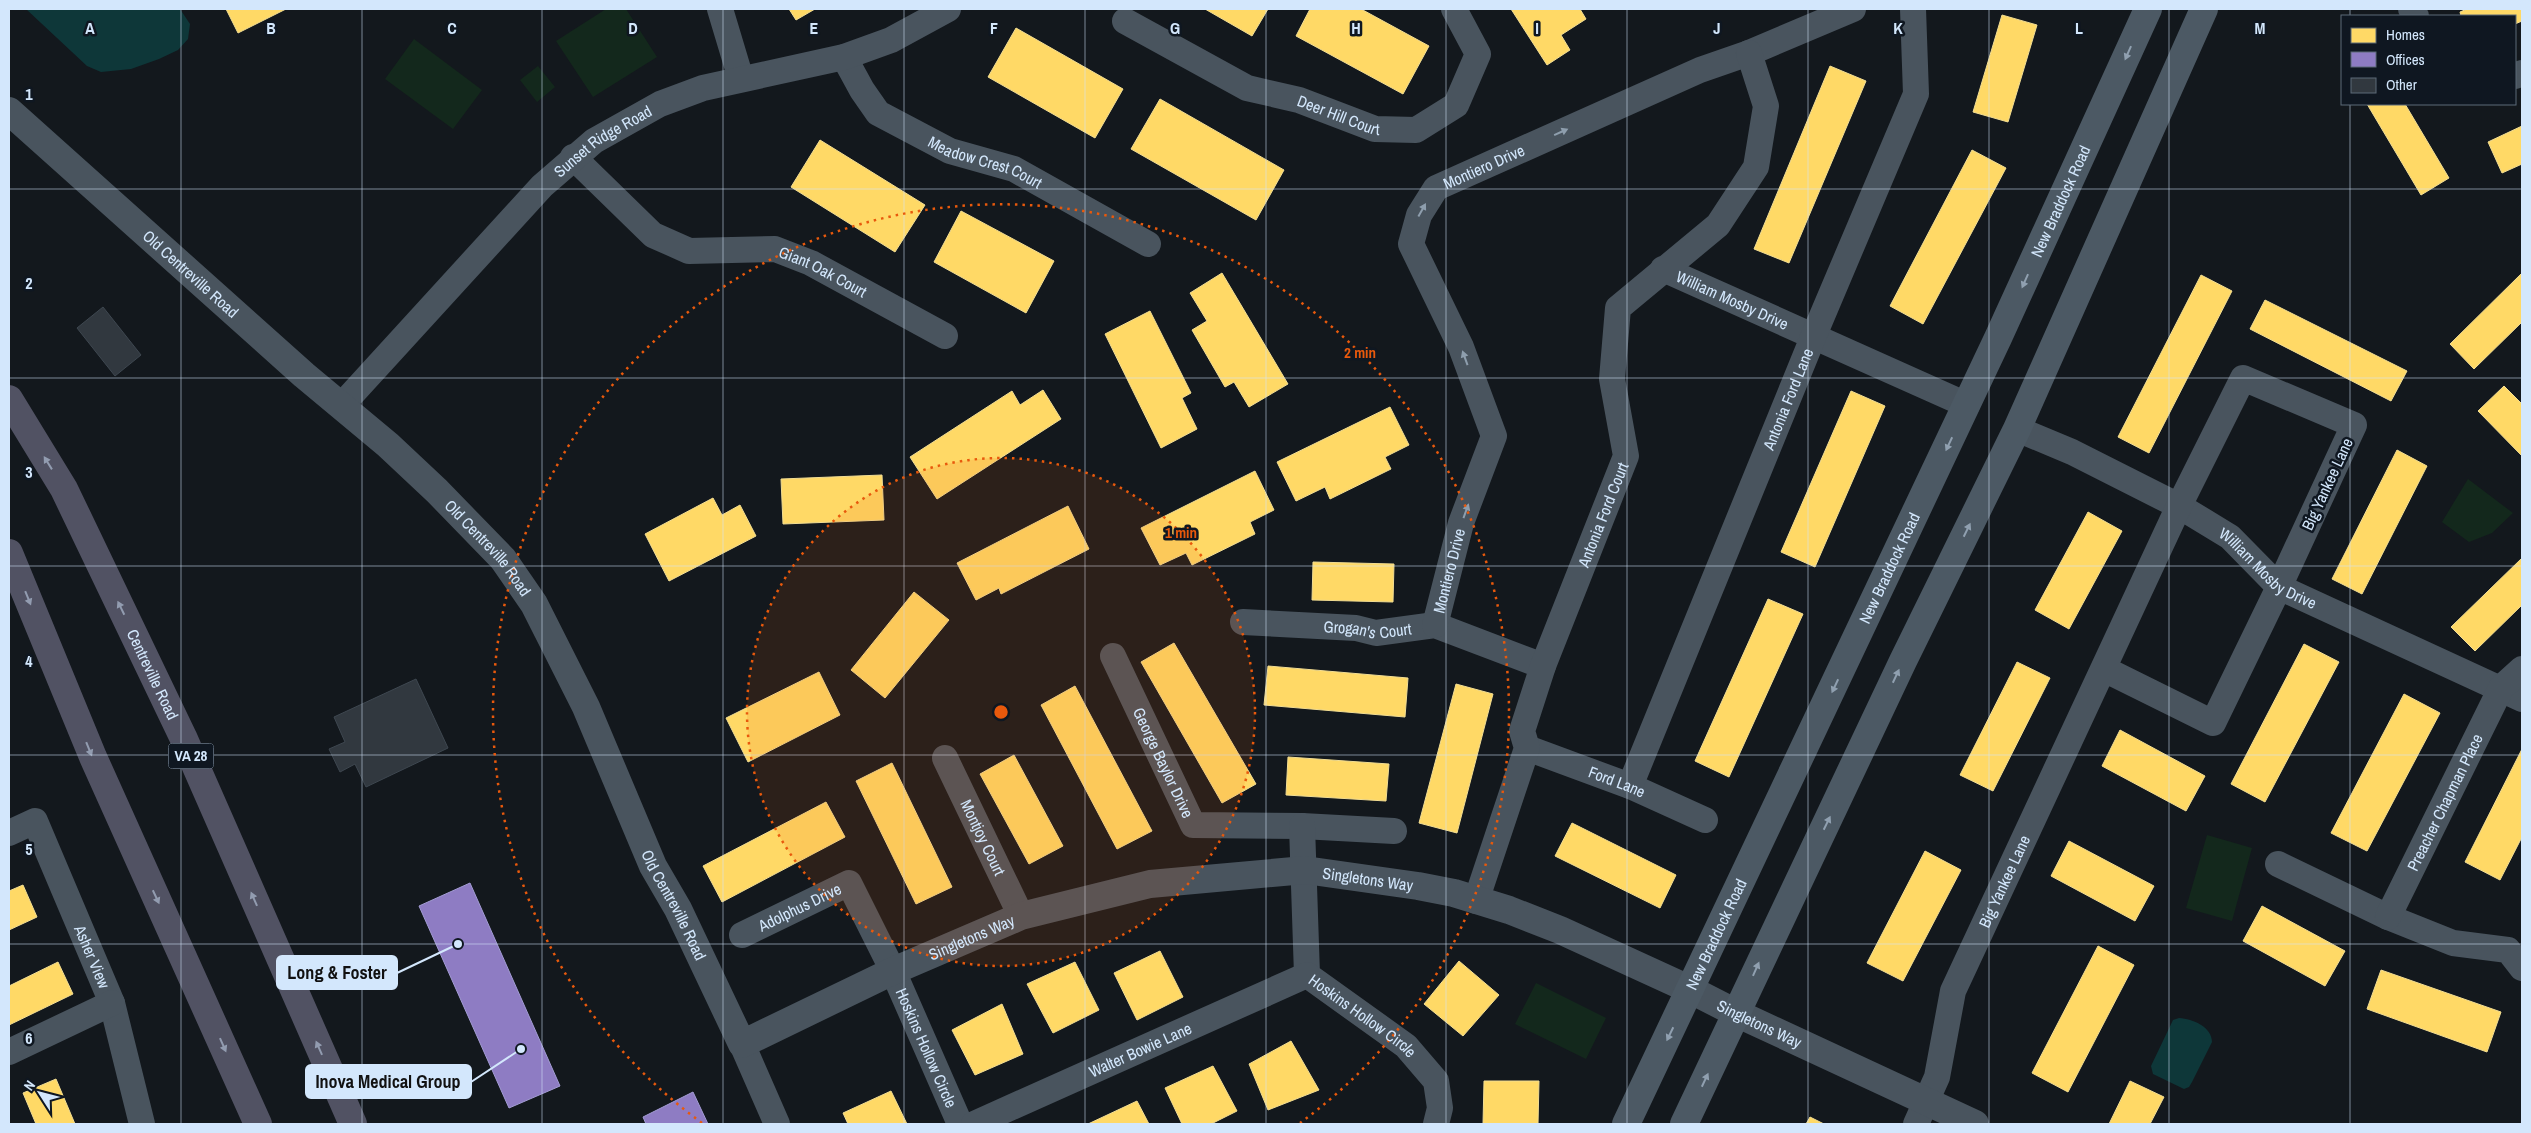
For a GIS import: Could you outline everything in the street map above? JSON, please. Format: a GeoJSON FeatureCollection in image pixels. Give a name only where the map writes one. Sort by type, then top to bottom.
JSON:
{"type":"FeatureCollection","features":[{"type":"Feature","properties":{"kind":"highway","name":"Centreville Road"},"geometry":{"type":"LineString","coordinates":[[9,399],[64,489],[183,737],[352,1124]]}},
{"type":"Feature","properties":{"kind":"highway"},"geometry":{"type":"LineString","coordinates":[[9,554],[92,757],[258,1124]]}},
{"type":"Feature","properties":{"kind":"main road","name":"New Braddock Road"},"geometry":{"type":"LineString","coordinates":[[1626,1124],[1967,405],[2148,9]]}},
{"type":"Feature","properties":{"kind":"main road"},"geometry":{"type":"LineString","coordinates":[[1684,1124],[1903,660],[2017,429],[2204,9]]}},
{"type":"Feature","properties":{"kind":"street"},"geometry":{"type":"LineString","coordinates":[[720,9],[741,79]]}},
{"type":"Feature","properties":{"kind":"street","name":"Sunset Ridge Road"},"geometry":{"type":"LineString","coordinates":[[341,406],[542,186],[574,157],[612,130],[660,104],[703,88],[844,58],[891,40],[946,9]]}},
{"type":"Feature","properties":{"kind":"street","name":"Deer Hill Court"},"geometry":{"type":"LineString","coordinates":[[1125,21],[1247,88],[1299,100],[1375,129],[1416,130],[1456,105],[1478,54],[1454,9]]}},
{"type":"Feature","properties":{"kind":"street","name":"Montiero Drive"},"geometry":{"type":"LineString","coordinates":[[1435,625],[1462,523],[1494,436],[1461,347],[1411,244],[1419,215],[1436,188],[1700,70],[1853,9]]}},
{"type":"Feature","properties":{"kind":"street","name":"Antonia Ford Lane"},"geometry":{"type":"LineString","coordinates":[[1630,786],[1814,336],[1916,94],[1913,9]]}},
{"type":"Feature","properties":{"kind":"street","name":"Antonia Ford Court"},"geometry":{"type":"LineString","coordinates":[[1476,901],[1527,748],[1522,731],[1543,666],[1626,456],[1612,379],[1618,308],[1718,225],[1756,167],[1766,106],[1749,52]]}},
{"type":"Feature","properties":{"kind":"street","name":"Meadow Crest Court"},"geometry":{"type":"LineString","coordinates":[[844,58],[862,90],[878,113],[950,151],[1014,169],[1148,244]]}},
{"type":"Feature","properties":{"kind":"street","name":"Old Centreville Road"},"geometry":{"type":"LineString","coordinates":[[9,111],[341,406],[388,445],[490,544],[503,559],[534,604],[586,707],[653,866],[678,909],[742,1044],[777,1124]]}},
{"type":"Feature","properties":{"kind":"street","name":"Giant Oak Court"},"geometry":{"type":"LineString","coordinates":[[574,157],[653,235],[689,251],[774,249],[811,263],[946,336]]}},
{"type":"Feature","properties":{"kind":"street","name":"William Mosby Drive"},"geometry":{"type":"LineString","coordinates":[[1663,269],[1967,405]]}},
{"type":"Feature","properties":{"kind":"street","name":"Big Yankee Lane"},"geometry":{"type":"LineString","coordinates":[[1922,1113],[1937,1077],[1953,991],[2179,506],[2243,378],[2354,424],[2279,587],[2212,724],[2104,669]]}},
{"type":"Feature","properties":{"kind":"street","name":"William Mosby Drive"},"geometry":{"type":"LineString","coordinates":[[2017,429],[2072,452],[2179,506],[2230,537],[2279,587],[2512,694]]}},
{"type":"Feature","properties":{"kind":"street","name":"Grogan's Court"},"geometry":{"type":"LineString","coordinates":[[1243,622],[1356,628],[1376,633],[1435,625],[1543,666]]}},
{"type":"Feature","properties":{"kind":"street","name":"George Baylor Drive"},"geometry":{"type":"LineString","coordinates":[[1113,656],[1193,825],[1302,826],[1394,831]]}},
{"type":"Feature","properties":{"kind":"street"},"geometry":{"type":"LineString","coordinates":[[2512,694],[2522,669]]}},
{"type":"Feature","properties":{"kind":"street","name":"Preacher Chapman Place"},"geometry":{"type":"LineString","coordinates":[[2388,917],[2512,694]]}},
{"type":"Feature","properties":{"kind":"street","name":"Ford Lane"},"geometry":{"type":"LineString","coordinates":[[1527,748],[1630,786],[1705,820]]}},
{"type":"Feature","properties":{"kind":"street","name":"Montjoy Court"},"geometry":{"type":"LineString","coordinates":[[945,758],[1021,916]]}},
{"type":"Feature","properties":{"kind":"street","name":"Asher View"},"geometry":{"type":"LineString","coordinates":[[9,833],[34,821],[112,1003],[142,1124]]}},
{"type":"Feature","properties":{"kind":"street"},"geometry":{"type":"LineString","coordinates":[[1302,826],[1305,870]]}},
{"type":"Feature","properties":{"kind":"street"},"geometry":{"type":"LineString","coordinates":[[2278,864],[2388,917],[2453,943],[2508,950],[2522,968]]}},
{"type":"Feature","properties":{"kind":"street","name":"Singletons Way"},"geometry":{"type":"LineString","coordinates":[[742,1044],[893,971],[1021,916],[1150,884],[1305,870],[1454,893],[1509,910],[1560,930],[1690,990],[1922,1113],[1975,1124]]}},
{"type":"Feature","properties":{"kind":"street","name":"Hoskins Hollow Circle"},"geometry":{"type":"LineString","coordinates":[[1305,870],[1307,975],[1406,1046],[1436,1081],[1440,1108],[1436,1124]]}},
{"type":"Feature","properties":{"kind":"street","name":"Adolphus Drive"},"geometry":{"type":"LineString","coordinates":[[742,935],[849,883],[893,971]]}},
{"type":"Feature","properties":{"kind":"street","name":"Hoskins Hollow Circle"},"geometry":{"type":"LineString","coordinates":[[893,971],[960,1124]]}},
{"type":"Feature","properties":{"kind":"street","name":"Walter Bowie Lane"},"geometry":{"type":"LineString","coordinates":[[974,1124],[1307,975]]}},
{"type":"Feature","properties":{"kind":"street"},"geometry":{"type":"LineString","coordinates":[[9,1052],[112,1003]]}},
{"type":"Feature","properties":{"kind":"green space"},"geometry":{"type":"Polygon","coordinates":[[[606,9],[626,9],[657,57],[593,97],[556,41],[606,9]]]}},
{"type":"Feature","properties":{"kind":"green space"},"geometry":{"type":"Polygon","coordinates":[[[414,39],[482,90],[453,129],[385,79],[414,39]]]}},
{"type":"Feature","properties":{"kind":"green space"},"geometry":{"type":"Polygon","coordinates":[[[538,66],[555,87],[537,102],[520,80],[538,66]]]}},
{"type":"Feature","properties":{"kind":"green space"},"geometry":{"type":"Polygon","coordinates":[[[2468,479],[2513,513],[2492,533],[2469,542],[2442,522],[2468,479]]]}},
{"type":"Feature","properties":{"kind":"green space"},"geometry":{"type":"Polygon","coordinates":[[[2207,835],[2252,848],[2232,921],[2186,908],[2207,835]]]}},
{"type":"Feature","properties":{"kind":"green space"},"geometry":{"type":"Polygon","coordinates":[[[1536,983],[1606,1018],[1586,1059],[1515,1024],[1536,983]]]}},
{"type":"Feature","properties":{"kind":"water"},"geometry":{"type":"Polygon","coordinates":[[[26,9],[180,9],[190,24],[188,39],[178,50],[159,59],[131,69],[101,72],[87,66],[26,9]]]}},
{"type":"Feature","properties":{"kind":"water"},"geometry":{"type":"Polygon","coordinates":[[[2179,1018],[2201,1025],[2209,1032],[2212,1042],[2192,1082],[2189,1087],[2184,1089],[2153,1074],[2151,1066],[2173,1020],[2179,1018]]]}},
{"type":"Feature","properties":{"kind":"building: Homes"},"geometry":{"type":"Polygon","coordinates":[[[226,9],[286,9],[238,33],[226,9]]]}},
{"type":"Feature","properties":{"kind":"building: Homes"},"geometry":{"type":"Polygon","coordinates":[[[789,9],[815,9],[796,20],[789,9]]]}},
{"type":"Feature","properties":{"kind":"building: Homes"},"geometry":{"type":"Polygon","coordinates":[[[1205,9],[1268,9],[1252,36],[1205,9]]]}},
{"type":"Feature","properties":{"kind":"building: Homes"},"geometry":{"type":"Polygon","coordinates":[[[1310,9],[1361,9],[1429,46],[1403,94],[1296,36],[1310,9]]]}},
{"type":"Feature","properties":{"kind":"building: Homes"},"geometry":{"type":"Polygon","coordinates":[[[1511,9],[1580,9],[1586,19],[1561,35],[1570,50],[1547,65],[1511,9]]]}},
{"type":"Feature","properties":{"kind":"building: Homes"},"geometry":{"type":"Polygon","coordinates":[[[2467,9],[2522,9],[2522,21],[2516,24],[2516,15],[2461,15],[2460,12],[2467,9]]]}},
{"type":"Feature","properties":{"kind":"building: Homes"},"geometry":{"type":"Polygon","coordinates":[[[2002,15],[2037,25],[2008,122],[1973,112],[2002,15]]]}},
{"type":"Feature","properties":{"kind":"building: Homes"},"geometry":{"type":"Polygon","coordinates":[[[1016,28],[1123,89],[1095,138],[988,77],[1016,28]]]}},
{"type":"Feature","properties":{"kind":"building: Homes"},"geometry":{"type":"Polygon","coordinates":[[[1830,66],[1866,81],[1789,263],[1754,249],[1830,66]]]}},
{"type":"Feature","properties":{"kind":"building: Homes"},"geometry":{"type":"Polygon","coordinates":[[[1160,99],[1284,170],[1256,220],[1131,149],[1160,99]]]}},
{"type":"Feature","properties":{"kind":"building: Homes"},"geometry":{"type":"Polygon","coordinates":[[[2368,105],[2406,105],[2449,178],[2421,195],[2368,105]]]}},
{"type":"Feature","properties":{"kind":"building: Homes"},"geometry":{"type":"Polygon","coordinates":[[[2522,126],[2522,164],[2502,173],[2488,142],[2522,126]]]}},
{"type":"Feature","properties":{"kind":"building: Homes"},"geometry":{"type":"Polygon","coordinates":[[[820,140],[925,205],[895,252],[791,187],[820,140]]]}},
{"type":"Feature","properties":{"kind":"building: Homes"},"geometry":{"type":"Polygon","coordinates":[[[1972,150],[2006,168],[1923,324],[1890,306],[1972,150]]]}},
{"type":"Feature","properties":{"kind":"building: Homes"},"geometry":{"type":"Polygon","coordinates":[[[961,211],[1054,261],[1026,313],[934,262],[961,211]]]}},
{"type":"Feature","properties":{"kind":"building: Homes"},"geometry":{"type":"Polygon","coordinates":[[[1222,273],[1288,384],[1249,407],[1234,382],[1225,387],[1192,330],[1207,321],[1190,293],[1222,273]]]}},
{"type":"Feature","properties":{"kind":"building: Homes"},"geometry":{"type":"Polygon","coordinates":[[[2522,273],[2522,322],[2474,369],[2450,344],[2522,273]]]}},
{"type":"Feature","properties":{"kind":"building: Homes"},"geometry":{"type":"Polygon","coordinates":[[[2201,275],[2232,291],[2149,453],[2118,437],[2201,275]]]}},
{"type":"Feature","properties":{"kind":"building: Homes"},"geometry":{"type":"Polygon","coordinates":[[[2265,300],[2407,371],[2391,401],[2250,329],[2265,300]]]}},
{"type":"Feature","properties":{"kind":"building: Homes"},"geometry":{"type":"Polygon","coordinates":[[[1150,311],[1191,393],[1182,398],[1197,429],[1161,448],[1105,334],[1150,311]]]}},
{"type":"Feature","properties":{"kind":"building: Homes"},"geometry":{"type":"Polygon","coordinates":[[[2504,386],[2522,404],[2522,456],[2478,411],[2504,386]]]}},
{"type":"Feature","properties":{"kind":"building: Homes"},"geometry":{"type":"Polygon","coordinates":[[[1043,390],[1061,419],[937,499],[910,457],[1012,391],[1020,405],[1043,390]]]}},
{"type":"Feature","properties":{"kind":"building: Homes"},"geometry":{"type":"Polygon","coordinates":[[[1851,391],[1885,406],[1815,567],[1781,552],[1851,391]]]}},
{"type":"Feature","properties":{"kind":"building: Homes"},"geometry":{"type":"Polygon","coordinates":[[[1390,407],[1409,445],[1385,457],[1391,469],[1330,499],[1325,487],[1296,501],[1277,462],[1390,407]]]}},
{"type":"Feature","properties":{"kind":"building: Homes"},"geometry":{"type":"Polygon","coordinates":[[[2397,450],[2427,466],[2362,594],[2332,579],[2397,450]]]}},
{"type":"Feature","properties":{"kind":"building: Homes"},"geometry":{"type":"Polygon","coordinates":[[[1255,471],[1274,510],[1250,522],[1255,534],[1192,565],[1186,553],[1160,565],[1141,528],[1255,471]]]}},
{"type":"Feature","properties":{"kind":"building: Homes"},"geometry":{"type":"Polygon","coordinates":[[[882,475],[884,520],[783,524],[781,479],[882,475]]]}},
{"type":"Feature","properties":{"kind":"building: Homes"},"geometry":{"type":"Polygon","coordinates":[[[713,498],[722,515],[740,505],[756,536],[669,581],[645,534],[713,498]]]}},
{"type":"Feature","properties":{"kind":"building: Homes"},"geometry":{"type":"Polygon","coordinates":[[[1068,506],[1089,549],[1001,594],[999,588],[976,600],[957,563],[1068,506]]]}},
{"type":"Feature","properties":{"kind":"building: Homes"},"geometry":{"type":"Polygon","coordinates":[[[2088,512],[2122,531],[2069,629],[2035,610],[2088,512]]]}},
{"type":"Feature","properties":{"kind":"building: Homes"},"geometry":{"type":"Polygon","coordinates":[[[2522,558],[2522,605],[2475,651],[2451,627],[2522,558]]]}},
{"type":"Feature","properties":{"kind":"building: Homes"},"geometry":{"type":"Polygon","coordinates":[[[1313,562],[1394,564],[1393,602],[1312,600],[1313,562]]]}},
{"type":"Feature","properties":{"kind":"building: Homes"},"geometry":{"type":"Polygon","coordinates":[[[914,592],[949,620],[885,698],[851,670],[914,592]]]}},
{"type":"Feature","properties":{"kind":"building: Homes"},"geometry":{"type":"Polygon","coordinates":[[[1768,599],[1803,614],[1729,777],[1695,761],[1768,599]]]}},
{"type":"Feature","properties":{"kind":"building: Homes"},"geometry":{"type":"Polygon","coordinates":[[[1174,643],[1256,784],[1222,803],[1141,662],[1174,643]]]}},
{"type":"Feature","properties":{"kind":"building: Homes"},"geometry":{"type":"Polygon","coordinates":[[[2304,644],[2339,662],[2265,802],[2231,784],[2304,644]]]}},
{"type":"Feature","properties":{"kind":"building: Homes"},"geometry":{"type":"Polygon","coordinates":[[[2017,662],[2050,678],[1993,791],[1960,775],[2017,662]]]}},
{"type":"Feature","properties":{"kind":"building: Homes"},"geometry":{"type":"Polygon","coordinates":[[[1268,666],[1408,678],[1405,717],[1264,705],[1268,666]]]}},
{"type":"Feature","properties":{"kind":"building: Homes"},"geometry":{"type":"Polygon","coordinates":[[[819,672],[840,715],[748,762],[726,718],[819,672]]]}},
{"type":"Feature","properties":{"kind":"building: Homes"},"geometry":{"type":"Polygon","coordinates":[[[1456,684],[1493,694],[1457,833],[1419,823],[1456,684]]]}},
{"type":"Feature","properties":{"kind":"building: Homes"},"geometry":{"type":"Polygon","coordinates":[[[1075,686],[1152,831],[1117,849],[1041,705],[1075,686]]]}},
{"type":"Feature","properties":{"kind":"building: Homes"},"geometry":{"type":"Polygon","coordinates":[[[2404,694],[2440,713],[2367,851],[2331,833],[2404,694]]]}},
{"type":"Feature","properties":{"kind":"building: Homes"},"geometry":{"type":"Polygon","coordinates":[[[2120,730],[2205,776],[2186,811],[2102,766],[2120,730]]]}},
{"type":"Feature","properties":{"kind":"building: Homes"},"geometry":{"type":"Polygon","coordinates":[[[2522,749],[2522,837],[2500,880],[2465,862],[2522,749]]]}},
{"type":"Feature","properties":{"kind":"building: Homes"},"geometry":{"type":"Polygon","coordinates":[[[1014,755],[1063,846],[1029,864],[980,774],[1014,755]]]}},
{"type":"Feature","properties":{"kind":"building: Homes"},"geometry":{"type":"Polygon","coordinates":[[[1288,757],[1389,764],[1386,801],[1286,795],[1288,757]]]}},
{"type":"Feature","properties":{"kind":"building: Homes"},"geometry":{"type":"Polygon","coordinates":[[[892,763],[952,887],[916,904],[856,781],[892,763]]]}},
{"type":"Feature","properties":{"kind":"building: Homes"},"geometry":{"type":"Polygon","coordinates":[[[826,802],[845,837],[722,902],[703,866],[826,802]]]}},
{"type":"Feature","properties":{"kind":"building: Homes"},"geometry":{"type":"Polygon","coordinates":[[[1572,823],[1676,875],[1660,908],[1555,856],[1572,823]]]}},
{"type":"Feature","properties":{"kind":"building: Homes"},"geometry":{"type":"Polygon","coordinates":[[[2069,841],[2154,886],[2135,921],[2051,876],[2069,841]]]}},
{"type":"Feature","properties":{"kind":"building: Homes"},"geometry":{"type":"Polygon","coordinates":[[[1925,851],[1961,870],[1903,981],[1867,963],[1925,851]]]}},
{"type":"Feature","properties":{"kind":"building: Homes"},"geometry":{"type":"Polygon","coordinates":[[[23,885],[37,917],[9,930],[9,891],[23,885]]]}},
{"type":"Feature","properties":{"kind":"building: Homes"},"geometry":{"type":"Polygon","coordinates":[[[2262,906],[2345,951],[2325,986],[2243,941],[2262,906]]]}},
{"type":"Feature","properties":{"kind":"building: Homes"},"geometry":{"type":"Polygon","coordinates":[[[2098,946],[2134,965],[2068,1092],[2032,1073],[2098,946]]]}},
{"type":"Feature","properties":{"kind":"building: Homes"},"geometry":{"type":"Polygon","coordinates":[[[1160,951],[1183,997],[1137,1020],[1114,973],[1160,951]]]}},
{"type":"Feature","properties":{"kind":"building: Homes"},"geometry":{"type":"Polygon","coordinates":[[[1459,961],[1499,995],[1463,1036],[1424,1004],[1459,961]]]}},
{"type":"Feature","properties":{"kind":"building: Homes"},"geometry":{"type":"Polygon","coordinates":[[[58,962],[73,994],[9,1025],[9,986],[58,962]]]}},
{"type":"Feature","properties":{"kind":"building: Homes"},"geometry":{"type":"Polygon","coordinates":[[[1075,962],[1099,1010],[1053,1033],[1027,984],[1075,962]]]}},
{"type":"Feature","properties":{"kind":"building: Homes"},"geometry":{"type":"Polygon","coordinates":[[[2381,970],[2501,1012],[2487,1052],[2367,1009],[2381,970]]]}},
{"type":"Feature","properties":{"kind":"building: Homes"},"geometry":{"type":"Polygon","coordinates":[[[1002,1004],[1023,1054],[975,1075],[952,1030],[1002,1004]]]}},
{"type":"Feature","properties":{"kind":"building: Homes"},"geometry":{"type":"Polygon","coordinates":[[[1291,1041],[1319,1090],[1268,1110],[1249,1064],[1291,1041]]]}},
{"type":"Feature","properties":{"kind":"building: Homes"},"geometry":{"type":"Polygon","coordinates":[[[1213,1066],[1237,1111],[1211,1124],[1182,1124],[1165,1088],[1213,1066]]]}},
{"type":"Feature","properties":{"kind":"building: Homes"},"geometry":{"type":"Polygon","coordinates":[[[56,1079],[75,1124],[36,1124],[23,1093],[56,1079]]]}},
{"type":"Feature","properties":{"kind":"building: Homes"},"geometry":{"type":"Polygon","coordinates":[[[1484,1081],[1539,1081],[1538,1124],[1483,1124],[1484,1081]]]}},
{"type":"Feature","properties":{"kind":"building: Homes"},"geometry":{"type":"Polygon","coordinates":[[[2130,1081],[2164,1097],[2150,1124],[2109,1124],[2130,1081]]]}},
{"type":"Feature","properties":{"kind":"building: Homes"},"geometry":{"type":"Polygon","coordinates":[[[891,1091],[907,1124],[848,1124],[843,1113],[891,1091]]]}},
{"type":"Feature","properties":{"kind":"building: Homes"},"geometry":{"type":"Polygon","coordinates":[[[1137,1101],[1149,1124],[1088,1124],[1137,1101]]]}},
{"type":"Feature","properties":{"kind":"building: Homes"},"geometry":{"type":"Polygon","coordinates":[[[1810,1117],[1824,1124],[1806,1124],[1810,1117]]]}},
{"type":"Feature","properties":{"kind":"building: Offices"},"geometry":{"type":"Polygon","coordinates":[[[470,883],[560,1086],[509,1108],[419,906],[470,883]]]}},
{"type":"Feature","properties":{"kind":"building: Offices"},"geometry":{"type":"Polygon","coordinates":[[[693,1092],[708,1124],[646,1124],[643,1117],[693,1092]]]}},
{"type":"Feature","properties":{"kind":"building: Other"},"geometry":{"type":"Polygon","coordinates":[[[103,307],[141,355],[115,376],[77,328],[103,307]]]}},
{"type":"Feature","properties":{"kind":"building: Other"},"geometry":{"type":"Polygon","coordinates":[[[416,679],[448,748],[366,787],[355,764],[340,772],[329,749],[345,742],[334,717],[416,679]]]}},
{"type":"Feature","properties":{"kind":"place","name":"Long & Foster"},"geometry":{"type":"Point","coordinates":[458,944]}},
{"type":"Feature","properties":{"kind":"place","name":"Inova Medical Group"},"geometry":{"type":"Point","coordinates":[521,1049]}}]}
